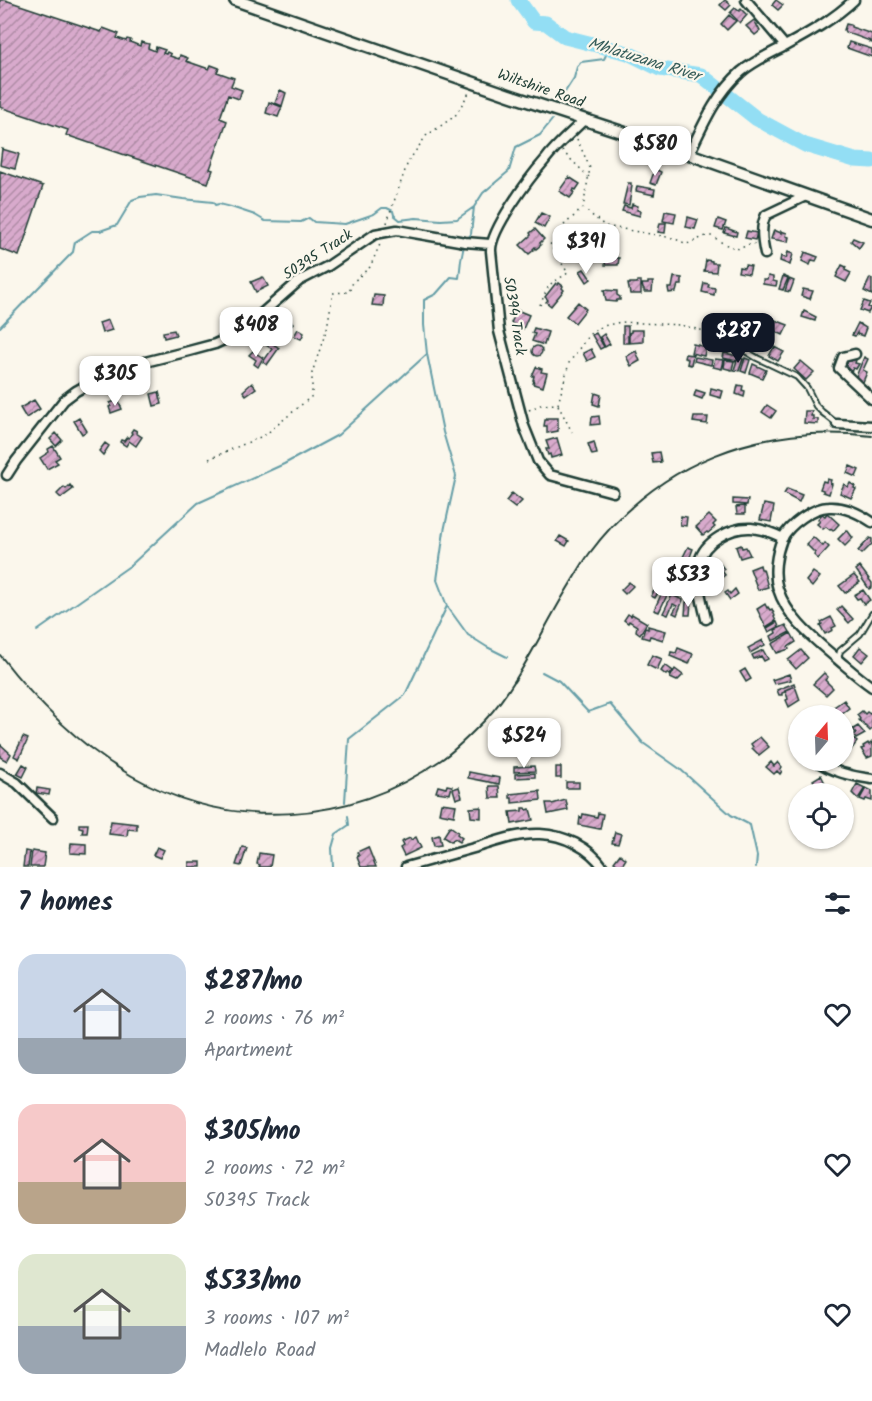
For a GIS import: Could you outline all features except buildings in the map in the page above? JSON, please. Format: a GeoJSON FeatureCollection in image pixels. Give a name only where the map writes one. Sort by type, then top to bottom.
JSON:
{"type":"FeatureCollection","features":[{"type":"Feature","properties":{"kind":"street","name":"Wiltshire Road"},"geometry":{"type":"LineString","coordinates":[[235,0],[689,154],[872,219]]}},
{"type":"Feature","properties":{"kind":"street"},"geometry":{"type":"LineString","coordinates":[[747,0],[785,46]]}},
{"type":"Feature","properties":{"kind":"street"},"geometry":{"type":"LineString","coordinates":[[689,154],[725,89],[741,72],[832,18],[851,1]]}},
{"type":"Feature","properties":{"kind":"street"},"geometry":{"type":"LineString","coordinates":[[490,244],[502,221],[545,159],[584,120]]}},
{"type":"Feature","properties":{"kind":"street"},"geometry":{"type":"LineString","coordinates":[[764,249],[763,226],[766,215],[806,196]]}},
{"type":"Feature","properties":{"kind":"street","name":"50395 Track"},"geometry":{"type":"LineString","coordinates":[[7,475],[64,400],[76,391],[103,376],[129,366],[230,338],[299,281],[328,266],[375,234],[397,230],[490,244]]}},
{"type":"Feature","properties":{"kind":"street","name":"50394 Track"},"geometry":{"type":"LineString","coordinates":[[490,244],[499,331],[521,415],[538,461],[550,475],[613,492]]}},
{"type":"Feature","properties":{"kind":"street"},"geometry":{"type":"LineString","coordinates":[[855,354],[843,357],[839,368],[872,399]]}},
{"type":"Feature","properties":{"kind":"street"},"geometry":{"type":"LineString","coordinates":[[837,424],[872,426]]}},
{"type":"Feature","properties":{"kind":"street"},"geometry":{"type":"LineString","coordinates":[[872,522],[852,510],[828,507],[817,509],[800,519],[783,538],[776,562],[778,588],[783,600],[801,626],[872,687]]}},
{"type":"Feature","properties":{"kind":"street"},"geometry":{"type":"LineString","coordinates":[[706,619],[698,578],[700,559],[707,547],[727,533],[742,529],[752,528],[766,531],[783,538]]}},
{"type":"Feature","properties":{"kind":"street"},"geometry":{"type":"LineString","coordinates":[[836,771],[872,779]]}},
{"type":"Feature","properties":{"kind":"street"},"geometry":{"type":"LineString","coordinates":[[0,773],[17,783],[53,818]]}},
{"type":"Feature","properties":{"kind":"street"},"geometry":{"type":"LineString","coordinates":[[406,867],[499,841],[539,834],[558,837],[579,845],[603,867]]}},
{"type":"Feature","properties":{"kind":"lane"},"geometry":{"type":"LineString","coordinates":[[732,343],[797,377],[807,388],[816,405],[837,424]]}},
{"type":"Feature","properties":{"kind":"lane"},"geometry":{"type":"LineString","coordinates":[[838,660],[840,651],[860,634],[872,614]]}},
{"type":"Feature","properties":{"kind":"path"},"geometry":{"type":"LineString","coordinates":[[209,459],[265,435],[312,396],[312,373],[327,328],[333,293],[349,292],[353,282],[370,267],[386,231],[408,162],[426,136],[455,116],[476,83]]}},
{"type":"Feature","properties":{"kind":"path"},"geometry":{"type":"LineString","coordinates":[[540,305],[549,285],[568,273],[550,245],[563,226],[583,208],[590,168],[576,136]]}},
{"type":"Feature","properties":{"kind":"path"},"geometry":{"type":"LineString","coordinates":[[556,147],[589,177]]}},
{"type":"Feature","properties":{"kind":"path"},"geometry":{"type":"LineString","coordinates":[[583,208],[605,226],[673,238],[687,244],[706,236],[712,236],[738,249],[752,243],[764,249]]}},
{"type":"Feature","properties":{"kind":"path"},"geometry":{"type":"LineString","coordinates":[[572,432],[558,404],[569,363],[592,332],[603,326],[621,322],[680,325],[709,332],[732,343]]}},
{"type":"Feature","properties":{"kind":"path"},"geometry":{"type":"LineString","coordinates":[[521,415],[540,405],[558,404]]}},
{"type":"Feature","properties":{"kind":"waterway","name":"Mhlatuzana River"},"geometry":{"type":"LineString","coordinates":[[518,0],[534,22],[546,23],[565,37],[628,53],[660,69],[701,75],[757,119],[805,145],[855,160],[872,161]]}},
{"type":"Feature","properties":{"kind":"waterway"},"geometry":{"type":"LineString","coordinates":[[562,102],[563,95],[581,62],[604,59],[609,49]]}},
{"type":"Feature","properties":{"kind":"waterway"},"geometry":{"type":"LineString","coordinates":[[467,240],[471,234],[474,207],[483,193],[509,171],[516,147],[540,135],[552,120]]}},
{"type":"Feature","properties":{"kind":"waterway"},"geometry":{"type":"LineString","coordinates":[[0,327],[73,252],[75,242],[92,231],[100,231],[117,225],[132,200],[140,197],[156,195],[213,202],[215,205],[219,204],[255,215],[265,221],[301,222],[309,218],[314,222],[345,224],[374,214],[382,208],[393,211],[400,220],[416,218],[441,220],[457,219],[474,207]]}},
{"type":"Feature","properties":{"kind":"waterway"},"geometry":{"type":"LineString","coordinates":[[345,802],[349,739],[405,695],[447,606],[437,580],[444,531],[456,476],[443,432],[427,354],[424,300],[436,294],[451,277],[459,278],[464,245]]}},
{"type":"Feature","properties":{"kind":"waterway"},"geometry":{"type":"LineString","coordinates":[[37,631],[131,565],[198,503],[284,464],[338,435],[427,354]]}},
{"type":"Feature","properties":{"kind":"waterway"},"geometry":{"type":"LineString","coordinates":[[447,606],[468,635],[507,657]]}},
{"type":"Feature","properties":{"kind":"waterway"},"geometry":{"type":"LineString","coordinates":[[542,672],[559,681],[588,712],[610,704],[643,743],[680,769],[731,815],[750,825],[757,856],[756,867]]}},
{"type":"Feature","properties":{"kind":"waterway"},"geometry":{"type":"LineString","coordinates":[[333,867],[332,848],[336,834],[349,825],[348,816]]}},
{"type":"Feature","properties":{"kind":"railway"},"geometry":{"type":"LineString","coordinates":[[0,655],[44,706],[94,751],[132,776],[170,794],[209,806],[249,813],[289,813],[328,808],[367,798],[405,782],[441,760],[469,736],[508,691],[589,554],[616,522],[646,495],[679,473],[714,456],[751,443],[790,436],[830,434],[872,436]]}}]}
